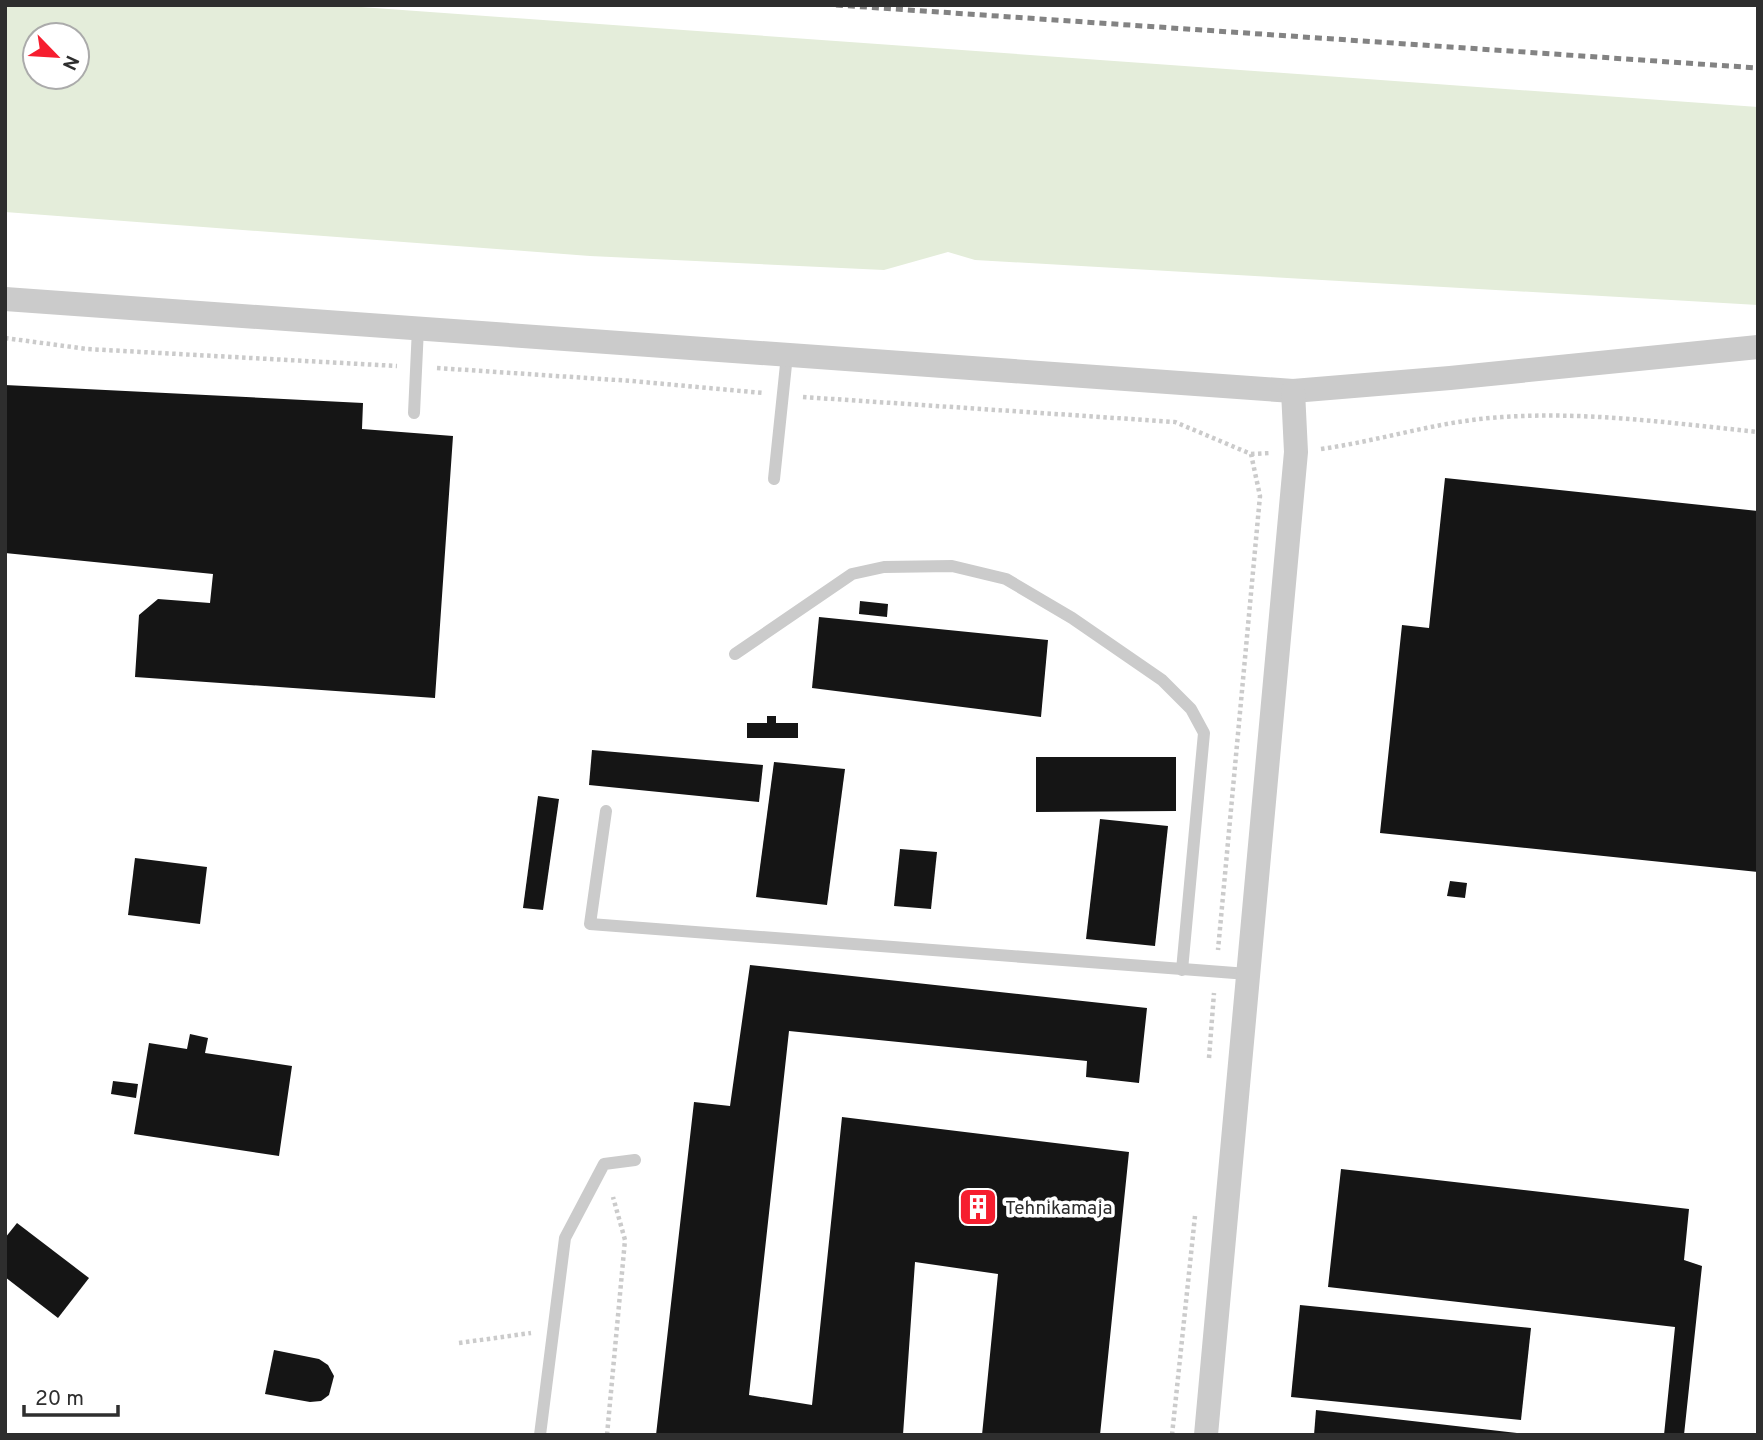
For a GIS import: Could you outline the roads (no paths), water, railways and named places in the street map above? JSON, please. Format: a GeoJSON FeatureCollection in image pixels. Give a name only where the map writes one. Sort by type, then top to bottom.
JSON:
{"type":"FeatureCollection","features":[{"type":"Feature","properties":{"kind":"street"},"geometry":{"type":"LineString","coordinates":[[5,299],[1293,391],[1450,379],[1758,347]]}},
{"type":"Feature","properties":{"kind":"street"},"geometry":{"type":"LineString","coordinates":[[1206,1435],[1296,452],[1293,391]]}},
{"type":"Feature","properties":{"kind":"lane"},"geometry":{"type":"LineString","coordinates":[[414,413],[418,328]]}},
{"type":"Feature","properties":{"kind":"lane"},"geometry":{"type":"LineString","coordinates":[[774,479],[787,355]]}},
{"type":"Feature","properties":{"kind":"lane"},"geometry":{"type":"LineString","coordinates":[[735,654],[852,574],[884,567],[952,566],[1006,579],[1072,618],[1162,680],[1191,709],[1204,733],[1182,970]]}},
{"type":"Feature","properties":{"kind":"lane"},"geometry":{"type":"LineString","coordinates":[[606,811],[590,924],[1248,974]]}},
{"type":"Feature","properties":{"kind":"lane"},"geometry":{"type":"LineString","coordinates":[[540,1435],[565,1238],[604,1164],[635,1160]]}},
{"type":"Feature","properties":{"kind":"lane"},"geometry":{"type":"LineString","coordinates":[[553,1330],[567,1323]]}},
{"type":"Feature","properties":{"kind":"railway"},"geometry":{"type":"LineString","coordinates":[[836,5],[1758,68]]}},
{"type":"Feature","properties":{"kind":"place","name":"Tehnikamaja"},"geometry":{"type":"Point","coordinates":[978,1207]}}]}
